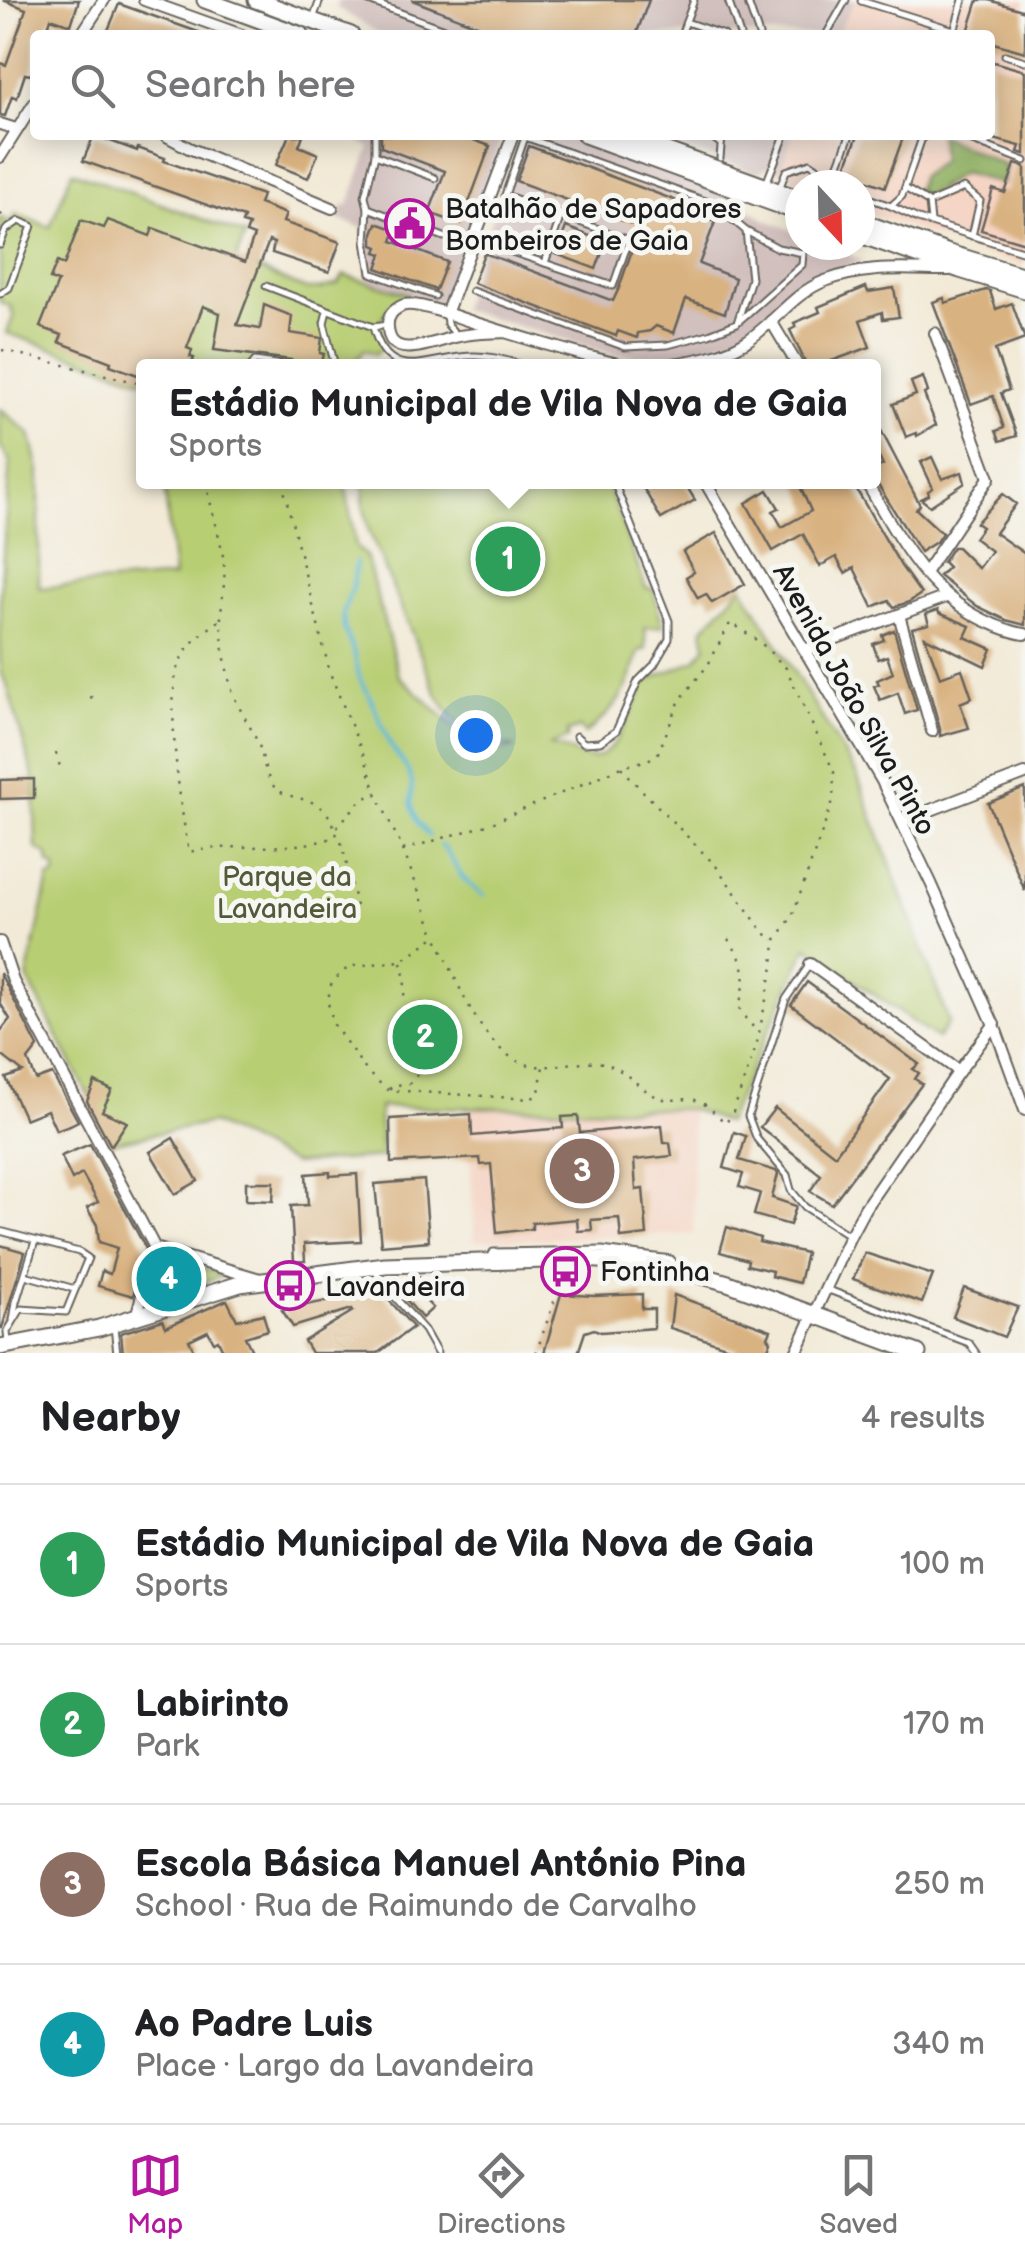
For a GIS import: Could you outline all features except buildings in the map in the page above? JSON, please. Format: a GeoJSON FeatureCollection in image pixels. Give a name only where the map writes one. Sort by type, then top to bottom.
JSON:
{"type":"FeatureCollection","features":[{"type":"Feature","properties":{"kind":"main road"},"geometry":{"type":"LineString","coordinates":[[205,0],[287,30]]}},
{"type":"Feature","properties":{"kind":"main road"},"geometry":{"type":"LineString","coordinates":[[256,0],[338,30]]}},
{"type":"Feature","properties":{"kind":"main road"},"geometry":{"type":"LineString","coordinates":[[599,140],[785,208]]}},
{"type":"Feature","properties":{"kind":"main road"},"geometry":{"type":"LineString","coordinates":[[637,140],[785,194]]}},
{"type":"Feature","properties":{"kind":"main road"},"geometry":{"type":"LineString","coordinates":[[875,226],[1025,276]]}},
{"type":"Feature","properties":{"kind":"main road"},"geometry":{"type":"LineString","coordinates":[[875,240],[1025,290]]}},
{"type":"Feature","properties":{"kind":"main road"},"geometry":{"type":"LineString","coordinates":[[4,1339],[114,1324],[220,1288],[266,1280],[374,1266],[553,1260],[618,1261],[677,1270],[728,1283],[918,1353]]}},
{"type":"Feature","properties":{"kind":"street"},"geometry":{"type":"LineString","coordinates":[[83,30],[104,0]]}},
{"type":"Feature","properties":{"kind":"street"},"geometry":{"type":"LineString","coordinates":[[144,0],[228,30]]}},
{"type":"Feature","properties":{"kind":"street"},"geometry":{"type":"LineString","coordinates":[[0,158],[30,109]]}},
{"type":"Feature","properties":{"kind":"street"},"geometry":{"type":"LineString","coordinates":[[0,124],[16,129]]}},
{"type":"Feature","properties":{"kind":"street"},"geometry":{"type":"LineString","coordinates":[[175,140],[332,208]]}},
{"type":"Feature","properties":{"kind":"street"},"geometry":{"type":"LineString","coordinates":[[446,319],[511,140]]}},
{"type":"Feature","properties":{"kind":"street"},"geometry":{"type":"LineString","coordinates":[[702,359],[743,343],[802,293],[824,281],[861,271],[960,270]]}},
{"type":"Feature","properties":{"kind":"street"},"geometry":{"type":"LineString","coordinates":[[504,332],[457,336],[408,348],[393,342],[387,325],[396,310],[412,304],[446,319],[504,332],[594,359]]}},
{"type":"Feature","properties":{"kind":"street"},"geometry":{"type":"LineString","coordinates":[[771,321],[794,359]]}},
{"type":"Feature","properties":{"kind":"street"},"geometry":{"type":"LineString","coordinates":[[924,572],[989,478],[935,333]]}},
{"type":"Feature","properties":{"kind":"street","name":"Avenida João Silva Pinto"},"geometry":{"type":"LineString","coordinates":[[709,489],[882,781],[994,1025],[1025,1110]]}},
{"type":"Feature","properties":{"kind":"street"},"geometry":{"type":"LineString","coordinates":[[870,489],[910,556],[946,597],[976,617],[1025,634]]}},
{"type":"Feature","properties":{"kind":"street"},"geometry":{"type":"LineString","coordinates":[[805,650],[946,597]]}},
{"type":"Feature","properties":{"kind":"street"},"geometry":{"type":"LineString","coordinates":[[898,615],[932,731]]}},
{"type":"Feature","properties":{"kind":"street"},"geometry":{"type":"LineString","coordinates":[[902,821],[1025,774]]}},
{"type":"Feature","properties":{"kind":"street"},"geometry":{"type":"LineString","coordinates":[[0,942],[19,993],[155,1248],[136,1317]]}},
{"type":"Feature","properties":{"kind":"street"},"geometry":{"type":"LineString","coordinates":[[810,964],[959,1071]]}},
{"type":"Feature","properties":{"kind":"street"},"geometry":{"type":"LineString","coordinates":[[796,1353],[865,1208],[994,1025]]}},
{"type":"Feature","properties":{"kind":"street"},"geometry":{"type":"LineString","coordinates":[[155,1248],[266,1280]]}},
{"type":"Feature","properties":{"kind":"lane"},"geometry":{"type":"LineString","coordinates":[[312,20],[320,0]]}},
{"type":"Feature","properties":{"kind":"lane"},"geometry":{"type":"LineString","coordinates":[[366,0],[447,30]]}},
{"type":"Feature","properties":{"kind":"lane"},"geometry":{"type":"LineString","coordinates":[[683,30],[694,0]]}},
{"type":"Feature","properties":{"kind":"lane"},"geometry":{"type":"LineString","coordinates":[[728,0],[738,30]]}},
{"type":"Feature","properties":{"kind":"lane"},"geometry":{"type":"LineString","coordinates":[[748,0],[757,30]]}},
{"type":"Feature","properties":{"kind":"lane"},"geometry":{"type":"LineString","coordinates":[[829,30],[846,0]]}},
{"type":"Feature","properties":{"kind":"lane"},"geometry":{"type":"LineString","coordinates":[[955,30],[963,0]]}},
{"type":"Feature","properties":{"kind":"lane"},"geometry":{"type":"LineString","coordinates":[[861,1],[945,30]]}},
{"type":"Feature","properties":{"kind":"lane"},"geometry":{"type":"LineString","coordinates":[[686,22],[709,30]]}},
{"type":"Feature","properties":{"kind":"lane"},"geometry":{"type":"LineString","coordinates":[[1005,55],[1025,60]]}},
{"type":"Feature","properties":{"kind":"lane"},"geometry":{"type":"LineString","coordinates":[[375,140],[364,196],[371,273],[435,296]]}},
{"type":"Feature","properties":{"kind":"lane"},"geometry":{"type":"LineString","coordinates":[[500,248],[613,286],[629,240],[505,194],[525,140]]}},
{"type":"Feature","properties":{"kind":"lane"},"geometry":{"type":"LineString","coordinates":[[472,291],[626,346],[668,344],[736,323],[802,265],[802,252],[778,248],[746,231],[714,204],[534,140]]}},
{"type":"Feature","properties":{"kind":"lane"},"geometry":{"type":"LineString","coordinates":[[716,140],[721,144]]}},
{"type":"Feature","properties":{"kind":"lane"},"geometry":{"type":"LineString","coordinates":[[720,158],[721,140]]}},
{"type":"Feature","properties":{"kind":"lane"},"geometry":{"type":"LineString","coordinates":[[772,189],[784,140]]}},
{"type":"Feature","properties":{"kind":"lane"},"geometry":{"type":"LineString","coordinates":[[837,170],[848,140]]}},
{"type":"Feature","properties":{"kind":"lane"},"geometry":{"type":"LineString","coordinates":[[891,206],[902,196],[921,140]]}},
{"type":"Feature","properties":{"kind":"lane"},"geometry":{"type":"LineString","coordinates":[[970,140],[1025,161]]}},
{"type":"Feature","properties":{"kind":"lane"},"geometry":{"type":"LineString","coordinates":[[374,155],[435,178]]}},
{"type":"Feature","properties":{"kind":"lane"},"geometry":{"type":"LineString","coordinates":[[789,170],[810,163],[822,170]]}},
{"type":"Feature","properties":{"kind":"lane"},"geometry":{"type":"LineString","coordinates":[[772,189],[785,172]]}},
{"type":"Feature","properties":{"kind":"lane"},"geometry":{"type":"LineString","coordinates":[[905,188],[929,204]]}},
{"type":"Feature","properties":{"kind":"lane"},"geometry":{"type":"LineString","coordinates":[[929,204],[964,188],[980,201],[972,236]]}},
{"type":"Feature","properties":{"kind":"lane"},"geometry":{"type":"LineString","coordinates":[[875,200],[931,224],[1025,252]]}},
{"type":"Feature","properties":{"kind":"lane"},"geometry":{"type":"LineString","coordinates":[[929,204],[931,224]]}},
{"type":"Feature","properties":{"kind":"lane"},"geometry":{"type":"LineString","coordinates":[[368,208],[444,237]]}},
{"type":"Feature","properties":{"kind":"lane"},"geometry":{"type":"LineString","coordinates":[[545,262],[561,215]]}},
{"type":"Feature","properties":{"kind":"lane"},"geometry":{"type":"LineString","coordinates":[[0,245],[6,230],[19,221],[32,226],[9,288],[0,294]]}},
{"type":"Feature","properties":{"kind":"lane"},"geometry":{"type":"LineString","coordinates":[[736,323],[750,278],[746,231]]}},
{"type":"Feature","properties":{"kind":"lane"},"geometry":{"type":"LineString","coordinates":[[266,286],[372,327],[387,325]]}},
{"type":"Feature","properties":{"kind":"lane"},"geometry":{"type":"LineString","coordinates":[[327,310],[324,323],[333,359]]}},
{"type":"Feature","properties":{"kind":"lane"},"geometry":{"type":"LineString","coordinates":[[446,319],[457,336]]}},
{"type":"Feature","properties":{"kind":"lane"},"geometry":{"type":"LineString","coordinates":[[372,327],[377,344],[394,359]]}},
{"type":"Feature","properties":{"kind":"lane"},"geometry":{"type":"LineString","coordinates":[[452,359],[502,359]]}},
{"type":"Feature","properties":{"kind":"lane"},"geometry":{"type":"LineString","coordinates":[[576,736],[584,743],[600,742],[616,731],[638,681],[654,665],[669,639],[670,621],[617,489]]}},
{"type":"Feature","properties":{"kind":"lane"},"geometry":{"type":"LineString","coordinates":[[810,964],[786,999],[748,1116],[758,1139],[787,1175],[791,1190],[805,1207],[850,1236]]}},
{"type":"Feature","properties":{"kind":"lane"},"geometry":{"type":"LineString","coordinates":[[0,1230],[88,1258],[66,1312],[21,1308],[4,1339]]}},
{"type":"Feature","properties":{"kind":"lane"},"geometry":{"type":"LineString","coordinates":[[12,1322],[35,1241]]}},
{"type":"Feature","properties":{"kind":"lane"},"geometry":{"type":"LineString","coordinates":[[488,1262],[493,1252],[602,1250],[672,1259],[677,1270]]}},
{"type":"Feature","properties":{"kind":"lane"},"geometry":{"type":"LineString","coordinates":[[374,1266],[437,1353]]}},
{"type":"Feature","properties":{"kind":"lane"},"geometry":{"type":"LineString","coordinates":[[24,1275],[75,1288]]}},
{"type":"Feature","properties":{"kind":"lane"},"geometry":{"type":"LineString","coordinates":[[826,1289],[970,1344],[976,1353]]}},
{"type":"Feature","properties":{"kind":"lane"},"geometry":{"type":"LineString","coordinates":[[114,1324],[118,1353]]}},
{"type":"Feature","properties":{"kind":"path"},"geometry":{"type":"LineString","coordinates":[[2,350],[136,382]]}},
{"type":"Feature","properties":{"kind":"path"},"geometry":{"type":"LineString","coordinates":[[208,489],[224,564],[220,620],[234,696],[259,744],[265,774],[275,790],[315,803],[332,818],[356,906]]}},
{"type":"Feature","properties":{"kind":"path"},"geometry":{"type":"LineString","coordinates":[[284,489],[330,673],[376,792],[436,936],[475,1016],[509,1058],[536,1066],[586,1062],[610,1065],[662,1099],[698,1100],[726,1123],[758,1034],[775,941],[792,917],[833,800],[834,772],[786,668],[762,644],[732,623],[708,665],[680,700],[658,753],[648,760],[622,767],[487,824],[403,850]]}},
{"type":"Feature","properties":{"kind":"path"},"geometry":{"type":"LineString","coordinates":[[220,620],[186,650],[179,661],[174,689],[181,812],[189,852],[216,846],[296,846],[336,836]]}},
{"type":"Feature","properties":{"kind":"path"},"geometry":{"type":"LineString","coordinates":[[90,696],[98,699]]}},
{"type":"Feature","properties":{"kind":"path"},"geometry":{"type":"LineString","coordinates":[[56,753],[60,767]]}},
{"type":"Feature","properties":{"kind":"path"},"geometry":{"type":"LineString","coordinates":[[622,767],[716,866],[763,932],[775,941]]}},
{"type":"Feature","properties":{"kind":"path"},"geometry":{"type":"LineString","coordinates":[[336,828],[361,800],[376,792]]}},
{"type":"Feature","properties":{"kind":"path"},"geometry":{"type":"LineString","coordinates":[[436,936],[401,961],[354,966],[341,972],[330,986],[328,1003],[334,1024],[368,1073],[388,1090],[531,1099],[539,1093],[543,1066]]}},
{"type":"Feature","properties":{"kind":"path"},"geometry":{"type":"LineString","coordinates":[[728,939],[746,973],[739,1006],[758,1034]]}},
{"type":"Feature","properties":{"kind":"path"},"geometry":{"type":"LineString","coordinates":[[401,961],[404,997]]}},
{"type":"Feature","properties":{"kind":"path"},"geometry":{"type":"LineString","coordinates":[[388,1090],[394,1085],[409,1084],[417,1075]]}},
{"type":"Feature","properties":{"kind":"path"},"geometry":{"type":"LineString","coordinates":[[536,1353],[555,1298],[553,1260]]}},
{"type":"Feature","properties":{"kind":"shaded area"},"geometry":{"type":"Polygon","coordinates":[[[338,0],[855,0],[839,30],[374,30],[337,8],[338,0]]]}},
{"type":"Feature","properties":{"kind":"shaded area"},"geometry":{"type":"Polygon","coordinates":[[[855,0],[1025,0],[1025,265],[875,215],[875,170],[779,171],[791,140],[995,140],[995,30],[839,30],[855,0]]]}},
{"type":"Feature","properties":{"kind":"shaded area","name":"Batalhão de Sapadores Bombeiros de Gaia"},"geometry":{"type":"Polygon","coordinates":[[[501,140],[441,304],[367,280],[362,228],[338,219],[343,205],[348,206],[370,147],[361,143],[501,140]]]}},
{"type":"Feature","properties":{"kind":"shaded area"},"geometry":{"type":"Polygon","coordinates":[[[520,140],[581,140],[727,194],[785,228],[785,260],[863,261],[808,279],[736,336],[712,345],[682,353],[613,354],[460,309],[520,140]]]}},
{"type":"Feature","properties":{"kind":"shaded area"},"geometry":{"type":"Polygon","coordinates":[[[665,140],[791,140],[779,171],[767,167],[758,173],[665,140]]]}},
{"type":"Feature","properties":{"kind":"shaded area"},"geometry":{"type":"Polygon","coordinates":[[[467,1107],[691,1109],[694,1234],[475,1241],[467,1107]]]}},
{"type":"Feature","properties":{"kind":"green space"},"geometry":{"type":"Polygon","coordinates":[[[939,140],[950,140],[1006,166],[1002,184],[962,173],[927,196],[916,192],[920,177],[941,161],[939,140]]]}},
{"type":"Feature","properties":{"kind":"green space"},"geometry":{"type":"Polygon","coordinates":[[[72,171],[245,235],[236,260],[306,289],[338,284],[344,275],[408,297],[387,310],[381,323],[386,346],[376,354],[364,350],[357,359],[136,359],[136,378],[7,333],[14,314],[12,307],[0,302],[0,218],[12,222],[15,214],[50,227],[72,171]]]}},
{"type":"Feature","properties":{"kind":"green space","name":"Parque da Lavandeira"},"geometry":{"type":"Polygon","coordinates":[[[0,409],[30,434],[39,470],[39,588],[174,577],[165,489],[346,489],[356,547],[366,556],[399,676],[482,752],[515,748],[468,731],[452,717],[436,692],[369,530],[364,489],[609,489],[646,588],[653,589],[663,626],[645,628],[646,649],[639,651],[626,688],[606,716],[585,734],[580,728],[568,732],[568,738],[549,746],[588,758],[602,755],[618,738],[646,681],[696,660],[706,646],[703,629],[742,586],[857,775],[949,1022],[937,1039],[807,947],[726,1123],[691,1109],[379,1107],[381,1157],[294,1164],[212,1123],[113,1142],[27,978],[49,878],[55,876],[55,867],[49,864],[48,855],[36,848],[34,779],[0,672],[0,597],[10,462],[0,446],[0,409]]]}},
{"type":"Feature","properties":{"kind":"green space"},"geometry":{"type":"Polygon","coordinates":[[[162,1257],[223,1274],[150,1299],[162,1257]]]}},
{"type":"Feature","properties":{"kind":"waterway"},"geometry":{"type":"LineString","coordinates":[[356,562],[353,586],[343,612],[344,628],[360,680],[412,782],[411,803],[417,822],[429,836]]}},
{"type":"Feature","properties":{"kind":"waterway"},"geometry":{"type":"LineString","coordinates":[[440,845],[462,877],[483,896]]}},
{"type":"Feature","properties":{"kind":"place","name":"Batalhão de Sapadores Bombeiros de Gaia"},"geometry":{"type":"Point","coordinates":[410,224]}},
{"type":"Feature","properties":{"kind":"place","name":"Estádio Municipal de Vila Nova de Gaia"},"geometry":{"type":"Point","coordinates":[508,559]}},
{"type":"Feature","properties":{"kind":"place","name":"Labirinto"},"geometry":{"type":"Point","coordinates":[425,1037]}},
{"type":"Feature","properties":{"kind":"place","name":"Escola Básica Manuel António Pina"},"geometry":{"type":"Point","coordinates":[582,1171]}},
{"type":"Feature","properties":{"kind":"place","name":"Fontinha"},"geometry":{"type":"Point","coordinates":[565,1271]}},
{"type":"Feature","properties":{"kind":"place","name":"Ao Padre Luis"},"geometry":{"type":"Point","coordinates":[169,1279]}},
{"type":"Feature","properties":{"kind":"place","name":"Lavandeira"},"geometry":{"type":"Point","coordinates":[290,1286]}}]}
